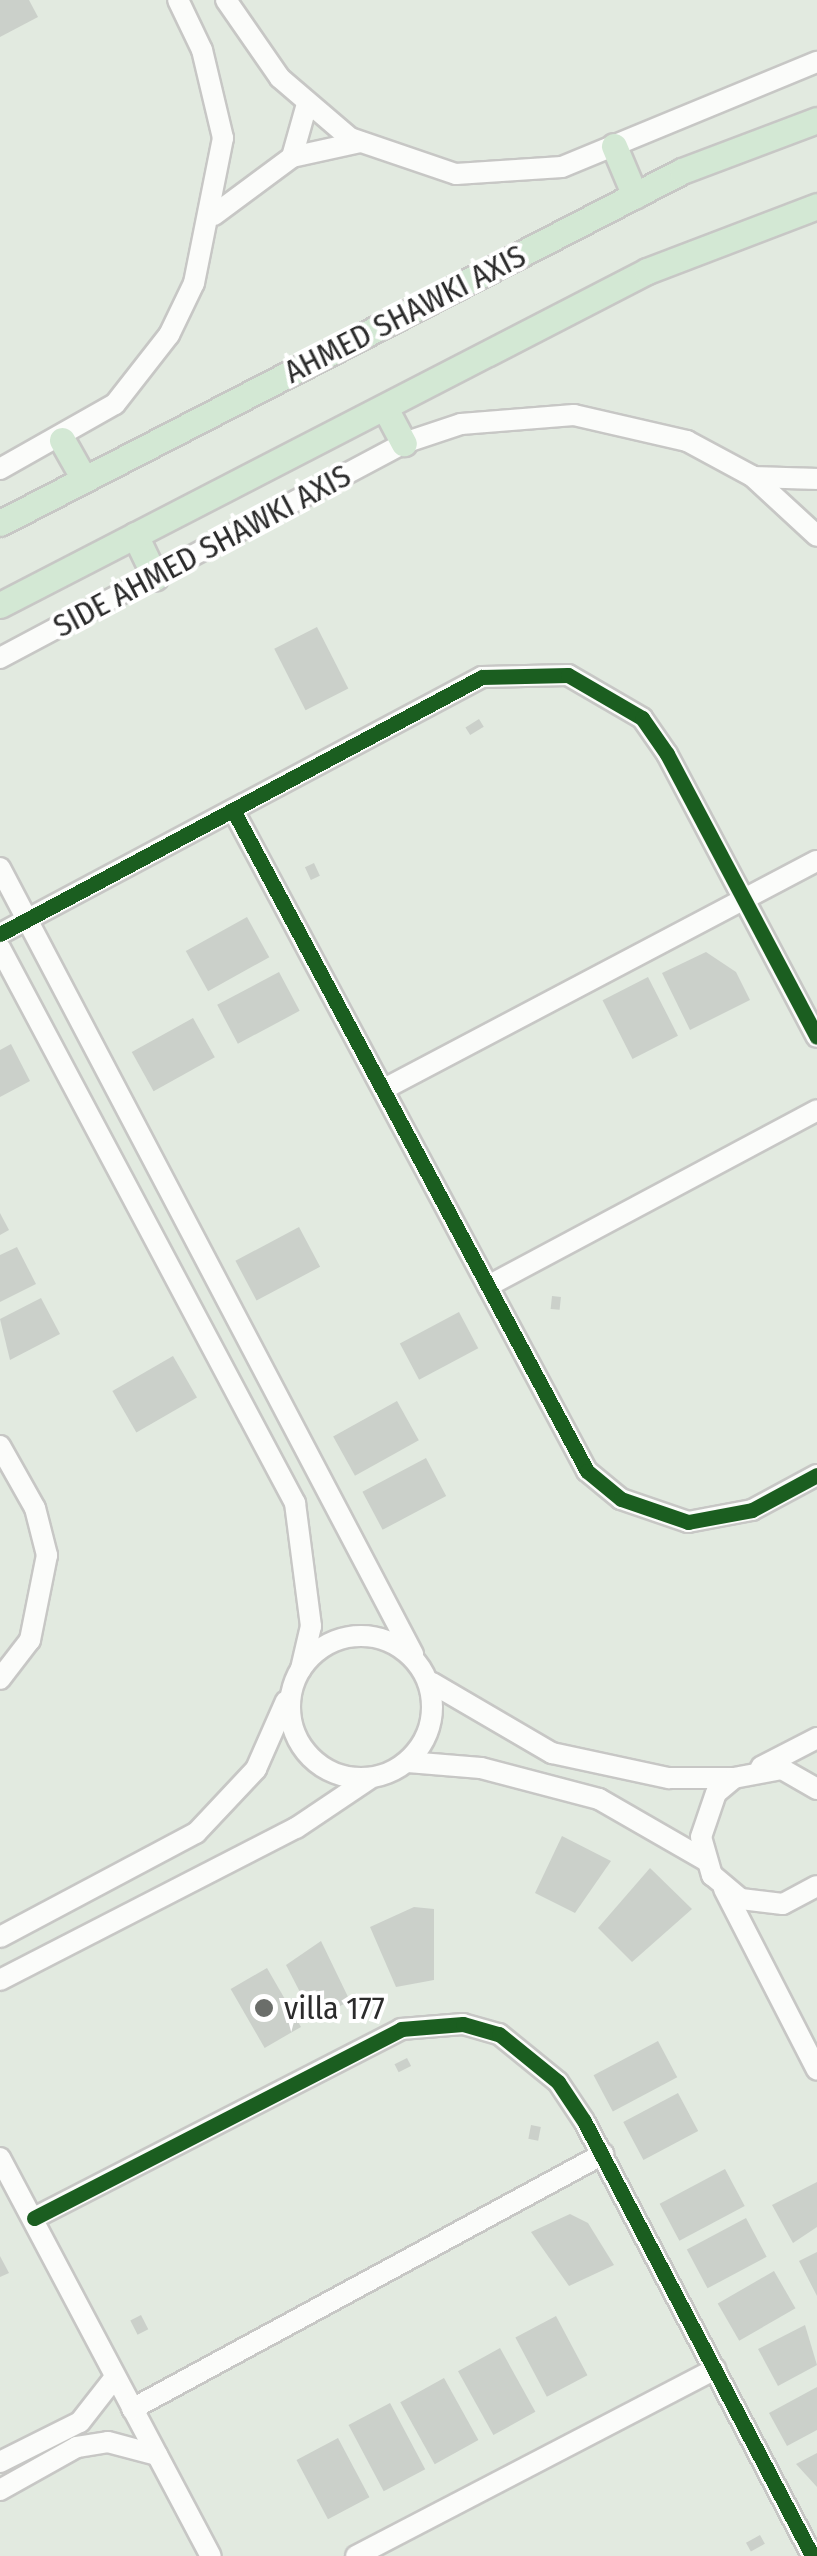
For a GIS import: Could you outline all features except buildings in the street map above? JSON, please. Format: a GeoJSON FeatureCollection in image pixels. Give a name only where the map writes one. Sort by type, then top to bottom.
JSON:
{"type":"FeatureCollection","features":[{"type":"Feature","properties":{"kind":"main road","name":"AHMED SHAWKI AXIS"},"geometry":{"type":"LineString","coordinates":[[0,522],[635,196],[817,120]]}},
{"type":"Feature","properties":{"kind":"main road"},"geometry":{"type":"LineString","coordinates":[[614,146],[635,196]]}},
{"type":"Feature","properties":{"kind":"main road"},"geometry":{"type":"LineString","coordinates":[[0,605],[647,271],[817,206]]}},
{"type":"Feature","properties":{"kind":"main road"},"geometry":{"type":"LineString","coordinates":[[385,408],[404,443]]}},
{"type":"Feature","properties":{"kind":"main road"},"geometry":{"type":"LineString","coordinates":[[62,440],[84,479]]}},
{"type":"Feature","properties":{"kind":"main road"},"geometry":{"type":"LineString","coordinates":[[134,535],[156,577]]}},
{"type":"Feature","properties":{"kind":"street"},"geometry":{"type":"LineString","coordinates":[[0,470],[62,440],[114,404],[169,335],[212,216],[223,171],[214,90],[178,0]]}},
{"type":"Feature","properties":{"kind":"street"},"geometry":{"type":"LineString","coordinates":[[226,0],[250,43],[308,104],[360,142],[456,174],[512,176],[614,146],[817,62]]}},
{"type":"Feature","properties":{"kind":"street"},"geometry":{"type":"LineString","coordinates":[[292,158],[308,104]]}},
{"type":"Feature","properties":{"kind":"street"},"geometry":{"type":"LineString","coordinates":[[212,216],[256,178],[292,158],[360,142]]}},
{"type":"Feature","properties":{"kind":"street"},"geometry":{"type":"LineString","coordinates":[[223,171],[256,178]]}},
{"type":"Feature","properties":{"kind":"street","name":"SIDE AHMED SHAWKI AXIS"},"geometry":{"type":"LineString","coordinates":[[0,658],[404,443],[461,424],[574,415],[687,441],[752,476]]}},
{"type":"Feature","properties":{"kind":"street"},"geometry":{"type":"LineString","coordinates":[[752,476],[817,479]]}},
{"type":"Feature","properties":{"kind":"street"},"geometry":{"type":"LineString","coordinates":[[752,476],[817,536]]}},
{"type":"Feature","properties":{"kind":"street"},"geometry":{"type":"LineString","coordinates":[[0,934],[482,678],[568,675],[642,718],[745,898],[817,1038]]}},
{"type":"Feature","properties":{"kind":"street"},"geometry":{"type":"LineString","coordinates":[[233,810],[488,1286],[564,1437],[621,1500],[688,1522],[726,1519],[817,1475]]}},
{"type":"Feature","properties":{"kind":"street"},"geometry":{"type":"LineString","coordinates":[[384,1089],[817,860]]}},
{"type":"Feature","properties":{"kind":"street"},"geometry":{"type":"LineString","coordinates":[[0,868],[413,1654],[432,1682],[552,1753],[669,1778],[734,1778],[817,1738]]}},
{"type":"Feature","properties":{"kind":"street"},"geometry":{"type":"LineString","coordinates":[[0,948],[295,1504],[311,1626],[301,1669],[256,1768],[196,1833],[0,1937]]}},
{"type":"Feature","properties":{"kind":"street"},"geometry":{"type":"LineString","coordinates":[[488,1286],[817,1110]]}},
{"type":"Feature","properties":{"kind":"street"},"geometry":{"type":"LineString","coordinates":[[0,1446],[35,1508],[46,1555],[30,1640],[0,1679]]}},
{"type":"Feature","properties":{"kind":"street"},"geometry":{"type":"LineString","coordinates":[[301,1669],[340,1640],[364,1637],[413,1654]]}},
{"type":"Feature","properties":{"kind":"street"},"geometry":{"type":"LineString","coordinates":[[408,1762],[434,1704],[432,1682]]}},
{"type":"Feature","properties":{"kind":"street"},"geometry":{"type":"LineString","coordinates":[[286,1699],[304,1751],[333,1773],[369,1779]]}},
{"type":"Feature","properties":{"kind":"street"},"geometry":{"type":"LineString","coordinates":[[0,1980],[296,1828],[369,1779],[408,1762],[481,1768],[599,1800],[705,1860],[723,1887],[817,2070]]}},
{"type":"Feature","properties":{"kind":"street"},"geometry":{"type":"LineString","coordinates":[[757,1769],[782,1769],[817,1789]]}},
{"type":"Feature","properties":{"kind":"street"},"geometry":{"type":"LineString","coordinates":[[705,1860],[704,1814],[734,1778]]}},
{"type":"Feature","properties":{"kind":"street"},"geometry":{"type":"LineString","coordinates":[[723,1887],[762,1905],[817,1886]]}},
{"type":"Feature","properties":{"kind":"street"},"geometry":{"type":"LineString","coordinates":[[34,2218],[377,2039],[434,2024],[516,2043],[558,2082],[603,2154],[812,2556]]}},
{"type":"Feature","properties":{"kind":"street"},"geometry":{"type":"LineString","coordinates":[[132,2410],[603,2154]]}},
{"type":"Feature","properties":{"kind":"street"},"geometry":{"type":"LineString","coordinates":[[0,2158],[211,2556]]}},
{"type":"Feature","properties":{"kind":"street"},"geometry":{"type":"LineString","coordinates":[[356,2556],[715,2369]]}},
{"type":"Feature","properties":{"kind":"street"},"geometry":{"type":"LineString","coordinates":[[0,2462],[80,2422],[115,2377]]}},
{"type":"Feature","properties":{"kind":"street"},"geometry":{"type":"LineString","coordinates":[[0,2490],[78,2447],[108,2442],[157,2455]]}},
{"type":"Feature","properties":{"kind":"cycle path"},"geometry":{"type":"LineString","coordinates":[[0,934],[482,677],[568,675],[642,718],[667,754],[817,1037]]}},
{"type":"Feature","properties":{"kind":"cycle path"},"geometry":{"type":"LineString","coordinates":[[233,810],[587,1471],[621,1499],[688,1522],[752,1510],[817,1475]]}},
{"type":"Feature","properties":{"kind":"cycle path"},"geometry":{"type":"LineString","coordinates":[[34,2218],[401,2029],[463,2024],[499,2034],[558,2082],[584,2121],[812,2556]]}},
{"type":"Feature","properties":{"kind":"place","name":"villa 177"},"geometry":{"type":"Point","coordinates":[264,2008]}}]}
